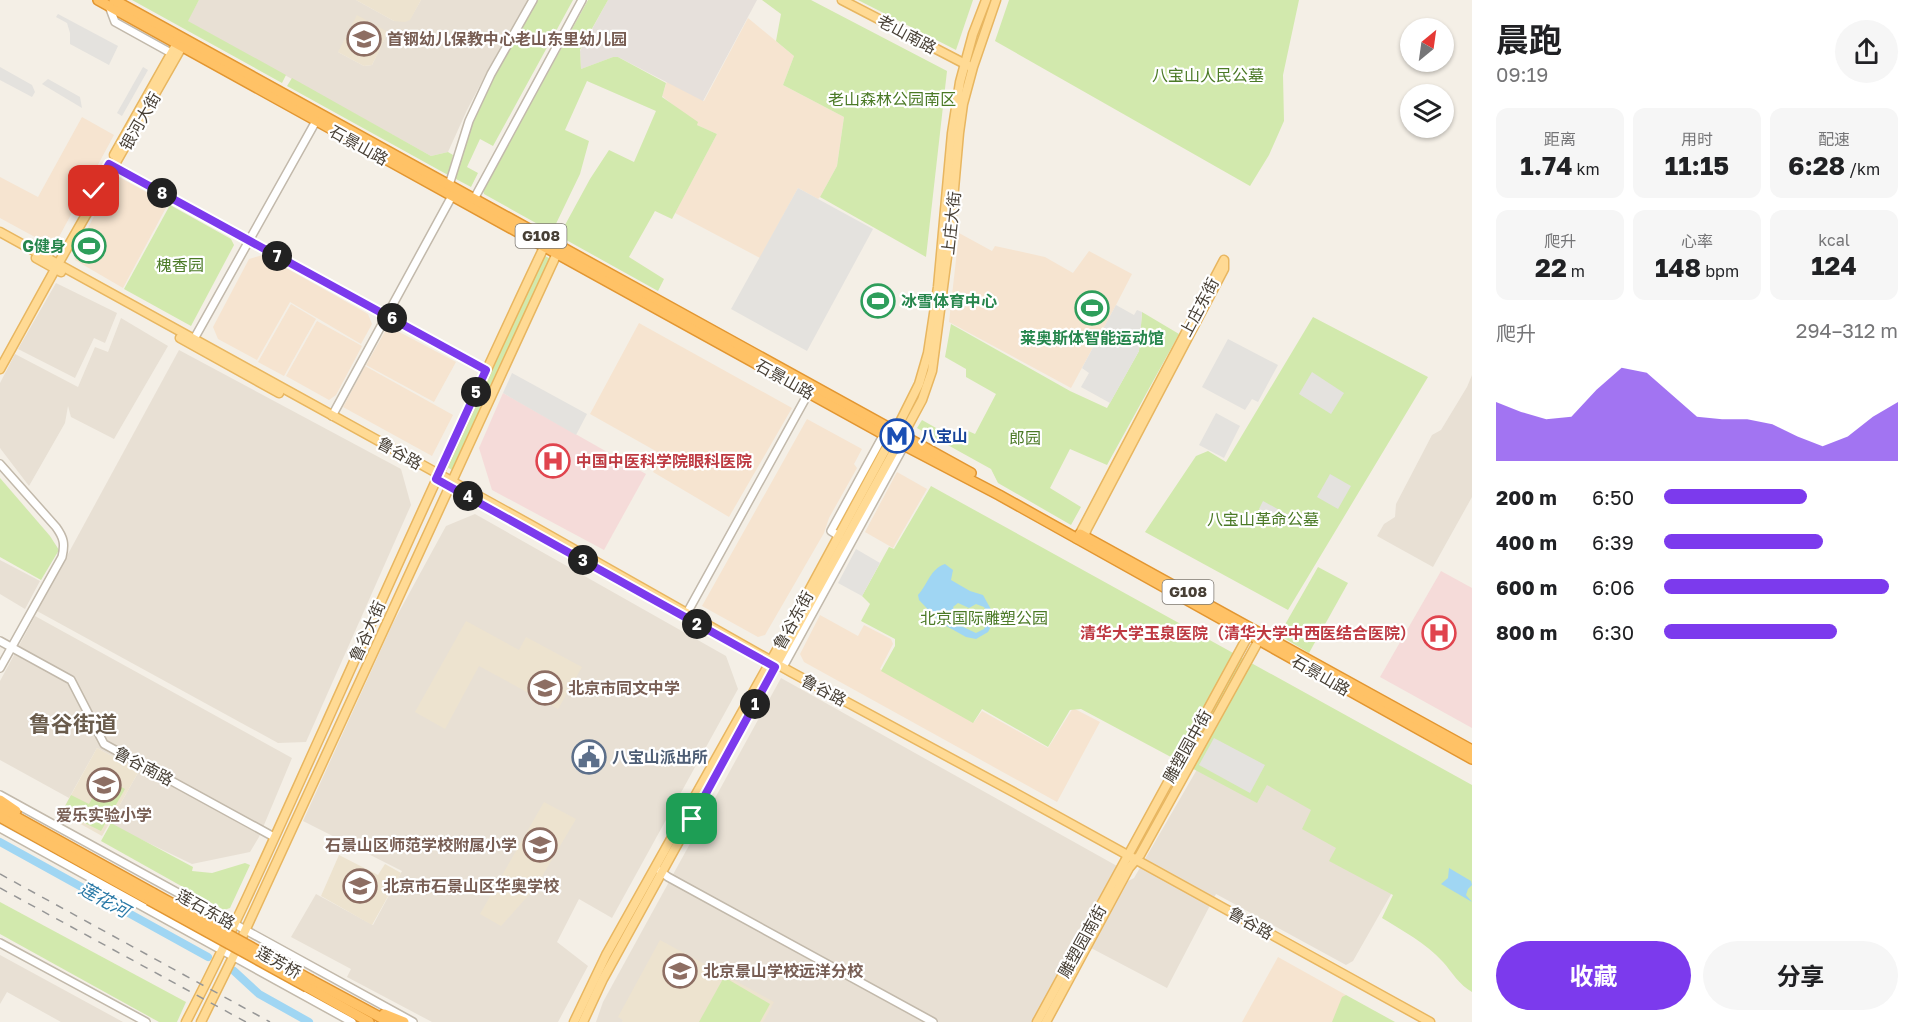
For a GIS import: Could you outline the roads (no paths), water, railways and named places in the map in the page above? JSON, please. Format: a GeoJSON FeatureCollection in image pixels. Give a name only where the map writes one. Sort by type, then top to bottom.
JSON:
{"type":"FeatureCollection","features":[{"type":"Feature","properties":{"kind":"highway","name":"石景山路"},"geometry":{"type":"LineString","coordinates":[[98,0],[112,3],[449,185],[546,243]]}},
{"type":"Feature","properties":{"kind":"highway","name":"石景山路"},"geometry":{"type":"LineString","coordinates":[[182,41],[316,121],[452,196],[559,250],[897,438]]}},
{"type":"Feature","properties":{"kind":"highway","name":"石景山路"},"geometry":{"type":"LineString","coordinates":[[559,250],[809,392],[1472,750]]}},
{"type":"Feature","properties":{"kind":"highway","name":"石景山路"},"geometry":{"type":"LineString","coordinates":[[1081,537],[1472,759]]}},
{"type":"Feature","properties":{"kind":"highway"},"geometry":{"type":"LineString","coordinates":[[0,800],[52,837]]}},
{"type":"Feature","properties":{"kind":"highway","name":"莲石东路"},"geometry":{"type":"LineString","coordinates":[[0,808],[151,896]]}},
{"type":"Feature","properties":{"kind":"highway","name":"莲石东路"},"geometry":{"type":"LineString","coordinates":[[0,817],[151,896]]}},
{"type":"Feature","properties":{"kind":"highway","name":"莲芳桥"},"geometry":{"type":"LineString","coordinates":[[151,896],[349,1005]]}},
{"type":"Feature","properties":{"kind":"highway"},"geometry":{"type":"LineString","coordinates":[[349,1005],[364,1022]]}},
{"type":"Feature","properties":{"kind":"highway"},"geometry":{"type":"LineString","coordinates":[[349,1005],[369,1022]]}},
{"type":"Feature","properties":{"kind":"highway"},"geometry":{"type":"LineString","coordinates":[[349,1005],[388,1022]]}},
{"type":"Feature","properties":{"kind":"highway"},"geometry":{"type":"LineString","coordinates":[[349,1005],[404,1022]]}},
{"type":"Feature","properties":{"kind":"main road","name":"老山南路"},"geometry":{"type":"LineString","coordinates":[[842,0],[968,66]]}},
{"type":"Feature","properties":{"kind":"main road","name":"上庄大街"},"geometry":{"type":"LineString","coordinates":[[897,438],[927,387],[936,355],[968,66],[986,0]]}},
{"type":"Feature","properties":{"kind":"main road","name":"上庄大街"},"geometry":{"type":"LineString","coordinates":[[968,66],[996,0]]}},
{"type":"Feature","properties":{"kind":"main road","name":"银河大街"},"geometry":{"type":"LineString","coordinates":[[111,165],[171,53],[182,41]]}},
{"type":"Feature","properties":{"kind":"main road","name":"银河大街"},"geometry":{"type":"LineString","coordinates":[[54,266],[182,41]]}},
{"type":"Feature","properties":{"kind":"main road","name":"鲁谷路"},"geometry":{"type":"LineString","coordinates":[[0,232],[54,266],[437,476]]}},
{"type":"Feature","properties":{"kind":"main road","name":"鲁谷路"},"geometry":{"type":"LineString","coordinates":[[0,239],[194,339],[775,664],[1430,1022]]}},
{"type":"Feature","properties":{"kind":"main road","name":"鲁谷大街"},"geometry":{"type":"LineString","coordinates":[[186,1022],[222,950],[437,476],[546,243]]}},
{"type":"Feature","properties":{"kind":"main road","name":"鲁谷大街"},"geometry":{"type":"LineString","coordinates":[[201,1022],[559,250]]}},
{"type":"Feature","properties":{"kind":"main road","name":"上庄东街"},"geometry":{"type":"LineString","coordinates":[[1224,260],[1224,269],[1220,278],[1081,537],[1224,260]]}},
{"type":"Feature","properties":{"kind":"main road"},"geometry":{"type":"LineString","coordinates":[[0,359],[54,266]]}},
{"type":"Feature","properties":{"kind":"main road"},"geometry":{"type":"LineString","coordinates":[[0,369],[54,266]]}},
{"type":"Feature","properties":{"kind":"main road","name":"鲁谷东街"},"geometry":{"type":"LineString","coordinates":[[775,664],[835,533],[897,438]]}},
{"type":"Feature","properties":{"kind":"main road","name":"鲁谷东街"},"geometry":{"type":"LineString","coordinates":[[574,1022],[596,975],[659,870],[775,664],[897,438]]}},
{"type":"Feature","properties":{"kind":"main road","name":"鲁谷路"},"geometry":{"type":"LineString","coordinates":[[451,484],[687,613],[775,664]]}},
{"type":"Feature","properties":{"kind":"main road","name":"雕塑园中街"},"geometry":{"type":"LineString","coordinates":[[1131,859],[1150,815],[1249,634]]}},
{"type":"Feature","properties":{"kind":"main road","name":"雕塑园中街"},"geometry":{"type":"LineString","coordinates":[[1131,859],[1159,821],[1259,640]]}},
{"type":"Feature","properties":{"kind":"main road"},"geometry":{"type":"LineString","coordinates":[[1179,762],[1189,767]]}},
{"type":"Feature","properties":{"kind":"main road"},"geometry":{"type":"LineString","coordinates":[[1150,815],[1153,821],[1159,821]]}},
{"type":"Feature","properties":{"kind":"main road","name":"鲁谷路"},"geometry":{"type":"LineString","coordinates":[[1131,859],[1419,1022]]}},
{"type":"Feature","properties":{"kind":"main road","name":"雕塑园南街"},"geometry":{"type":"LineString","coordinates":[[1037,1022],[1131,859]]}},
{"type":"Feature","properties":{"kind":"main road","name":"雕塑园南街"},"geometry":{"type":"LineString","coordinates":[[1046,1022],[1131,859]]}},
{"type":"Feature","properties":{"kind":"main road","name":"鲁谷东街"},"geometry":{"type":"LineString","coordinates":[[583,1022],[659,870]]}},
{"type":"Feature","properties":{"kind":"main road"},"geometry":{"type":"LineString","coordinates":[[206,983],[214,982],[217,984],[217,990]]}},
{"type":"Feature","properties":{"kind":"street"},"geometry":{"type":"LineString","coordinates":[[449,185],[468,121],[491,74],[533,0]]}},
{"type":"Feature","properties":{"kind":"street"},"geometry":{"type":"LineString","coordinates":[[474,199],[582,0]]}},
{"type":"Feature","properties":{"kind":"street"},"geometry":{"type":"LineString","coordinates":[[112,3],[115,22],[171,53]]}},
{"type":"Feature","properties":{"kind":"street"},"geometry":{"type":"LineString","coordinates":[[194,339],[316,121]]}},
{"type":"Feature","properties":{"kind":"street"},"geometry":{"type":"LineString","coordinates":[[111,165],[486,370]]}},
{"type":"Feature","properties":{"kind":"street"},"geometry":{"type":"LineString","coordinates":[[332,416],[452,196]]}},
{"type":"Feature","properties":{"kind":"street"},"geometry":{"type":"LineString","coordinates":[[687,613],[809,392]]}},
{"type":"Feature","properties":{"kind":"street"},"geometry":{"type":"LineString","coordinates":[[0,464],[56,527],[65,545],[62,557],[0,668]]}},
{"type":"Feature","properties":{"kind":"street","name":"鲁谷南路"},"geometry":{"type":"LineString","coordinates":[[0,641],[71,680],[104,744],[274,837]]}},
{"type":"Feature","properties":{"kind":"street"},"geometry":{"type":"LineString","coordinates":[[0,654],[12,648]]}},
{"type":"Feature","properties":{"kind":"street","name":"莲石东路"},"geometry":{"type":"LineString","coordinates":[[0,795],[413,1022]]}},
{"type":"Feature","properties":{"kind":"street","name":"莲石东路"},"geometry":{"type":"LineString","coordinates":[[0,828],[352,1022]]}},
{"type":"Feature","properties":{"kind":"street"},"geometry":{"type":"LineString","coordinates":[[659,870],[933,1022]]}},
{"type":"Feature","properties":{"kind":"street"},"geometry":{"type":"LineString","coordinates":[[188,931],[201,906]]}},
{"type":"Feature","properties":{"kind":"street"},"geometry":{"type":"LineString","coordinates":[[0,943],[146,1022]]}},
{"type":"Feature","properties":{"kind":"street"},"geometry":{"type":"LineString","coordinates":[[264,974],[278,949]]}},
{"type":"Feature","properties":{"kind":"water"},"geometry":{"type":"Polygon","coordinates":[[[945,564],[953,570],[951,580],[970,591],[983,595],[993,613],[994,621],[988,632],[976,639],[966,637],[941,623],[919,600],[918,595],[940,566],[945,564]],[[958,603],[953,607],[961,626],[976,633],[984,629],[990,618],[984,607],[976,604],[969,608],[958,603]]]}},
{"type":"Feature","properties":{"kind":"water"},"geometry":{"type":"Polygon","coordinates":[[[1449,868],[1471,881],[1472,885],[1466,895],[1472,902],[1441,884],[1448,878],[1449,868]]]}},
{"type":"Feature","properties":{"kind":"waterway","name":"莲花河"},"geometry":{"type":"LineString","coordinates":[[0,842],[208,957]]}},
{"type":"Feature","properties":{"kind":"waterway","name":"莲花河"},"geometry":{"type":"LineString","coordinates":[[234,971],[259,994],[309,1022]]}},
{"type":"Feature","properties":{"kind":"railway"},"geometry":{"type":"LineString","coordinates":[[0,874],[270,1022]]}},
{"type":"Feature","properties":{"kind":"railway"},"geometry":{"type":"LineString","coordinates":[[0,888],[246,1022]]}},
{"type":"Feature","properties":{"kind":"place","name":"首钢幼儿保教中心老山东里幼儿园"},"geometry":{"type":"Point","coordinates":[364,39]}},
{"type":"Feature","properties":{"kind":"place","name":"G健身"},"geometry":{"type":"Point","coordinates":[89,246]}},
{"type":"Feature","properties":{"kind":"place","name":"冰雪体育中心"},"geometry":{"type":"Point","coordinates":[878,301]}},
{"type":"Feature","properties":{"kind":"place","name":"莱奥斯体智能运动馆"},"geometry":{"type":"Point","coordinates":[1092,308]}},
{"type":"Feature","properties":{"kind":"place","name":"八宝山"},"geometry":{"type":"Point","coordinates":[897,436]}},
{"type":"Feature","properties":{"kind":"place","name":"中国中医科学院眼科医院"},"geometry":{"type":"Point","coordinates":[553,461]}},
{"type":"Feature","properties":{"kind":"place","name":"清华大学玉泉医院（清华大学中西医结合医院）"},"geometry":{"type":"Point","coordinates":[1439,633]}},
{"type":"Feature","properties":{"kind":"place","name":"北京市同文中学"},"geometry":{"type":"Point","coordinates":[545,688]}},
{"type":"Feature","properties":{"kind":"place","name":"八宝山派出所"},"geometry":{"type":"Point","coordinates":[589,757]}},
{"type":"Feature","properties":{"kind":"place","name":"爱乐实验小学"},"geometry":{"type":"Point","coordinates":[104,785]}},
{"type":"Feature","properties":{"kind":"place","name":"石景山区师范学校附属小学"},"geometry":{"type":"Point","coordinates":[540,845]}},
{"type":"Feature","properties":{"kind":"place","name":"北京市石景山区华奥学校"},"geometry":{"type":"Point","coordinates":[360,886]}},
{"type":"Feature","properties":{"kind":"place","name":"北京景山学校远洋分校"},"geometry":{"type":"Point","coordinates":[680,971]}},
{"type":"Feature","properties":{"kind":"district","name":"鲁谷街道"},"geometry":{"type":"Point","coordinates":[73,724]}},
{"type":"Feature","properties":{"kind":"park label","name":"八宝山人民公墓"},"geometry":{"type":"Point","coordinates":[1208,75]}},
{"type":"Feature","properties":{"kind":"park label","name":"老山森林公园南区"},"geometry":{"type":"Point","coordinates":[892,99]}},
{"type":"Feature","properties":{"kind":"park label","name":"槐香园"},"geometry":{"type":"Point","coordinates":[180,265]}},
{"type":"Feature","properties":{"kind":"park label","name":"郎园"},"geometry":{"type":"Point","coordinates":[1025,438]}},
{"type":"Feature","properties":{"kind":"park label","name":"八宝山革命公墓"},"geometry":{"type":"Point","coordinates":[1263,519]}},
{"type":"Feature","properties":{"kind":"park label","name":"北京国际雕塑公园"},"geometry":{"type":"Point","coordinates":[984,618]}}]}
